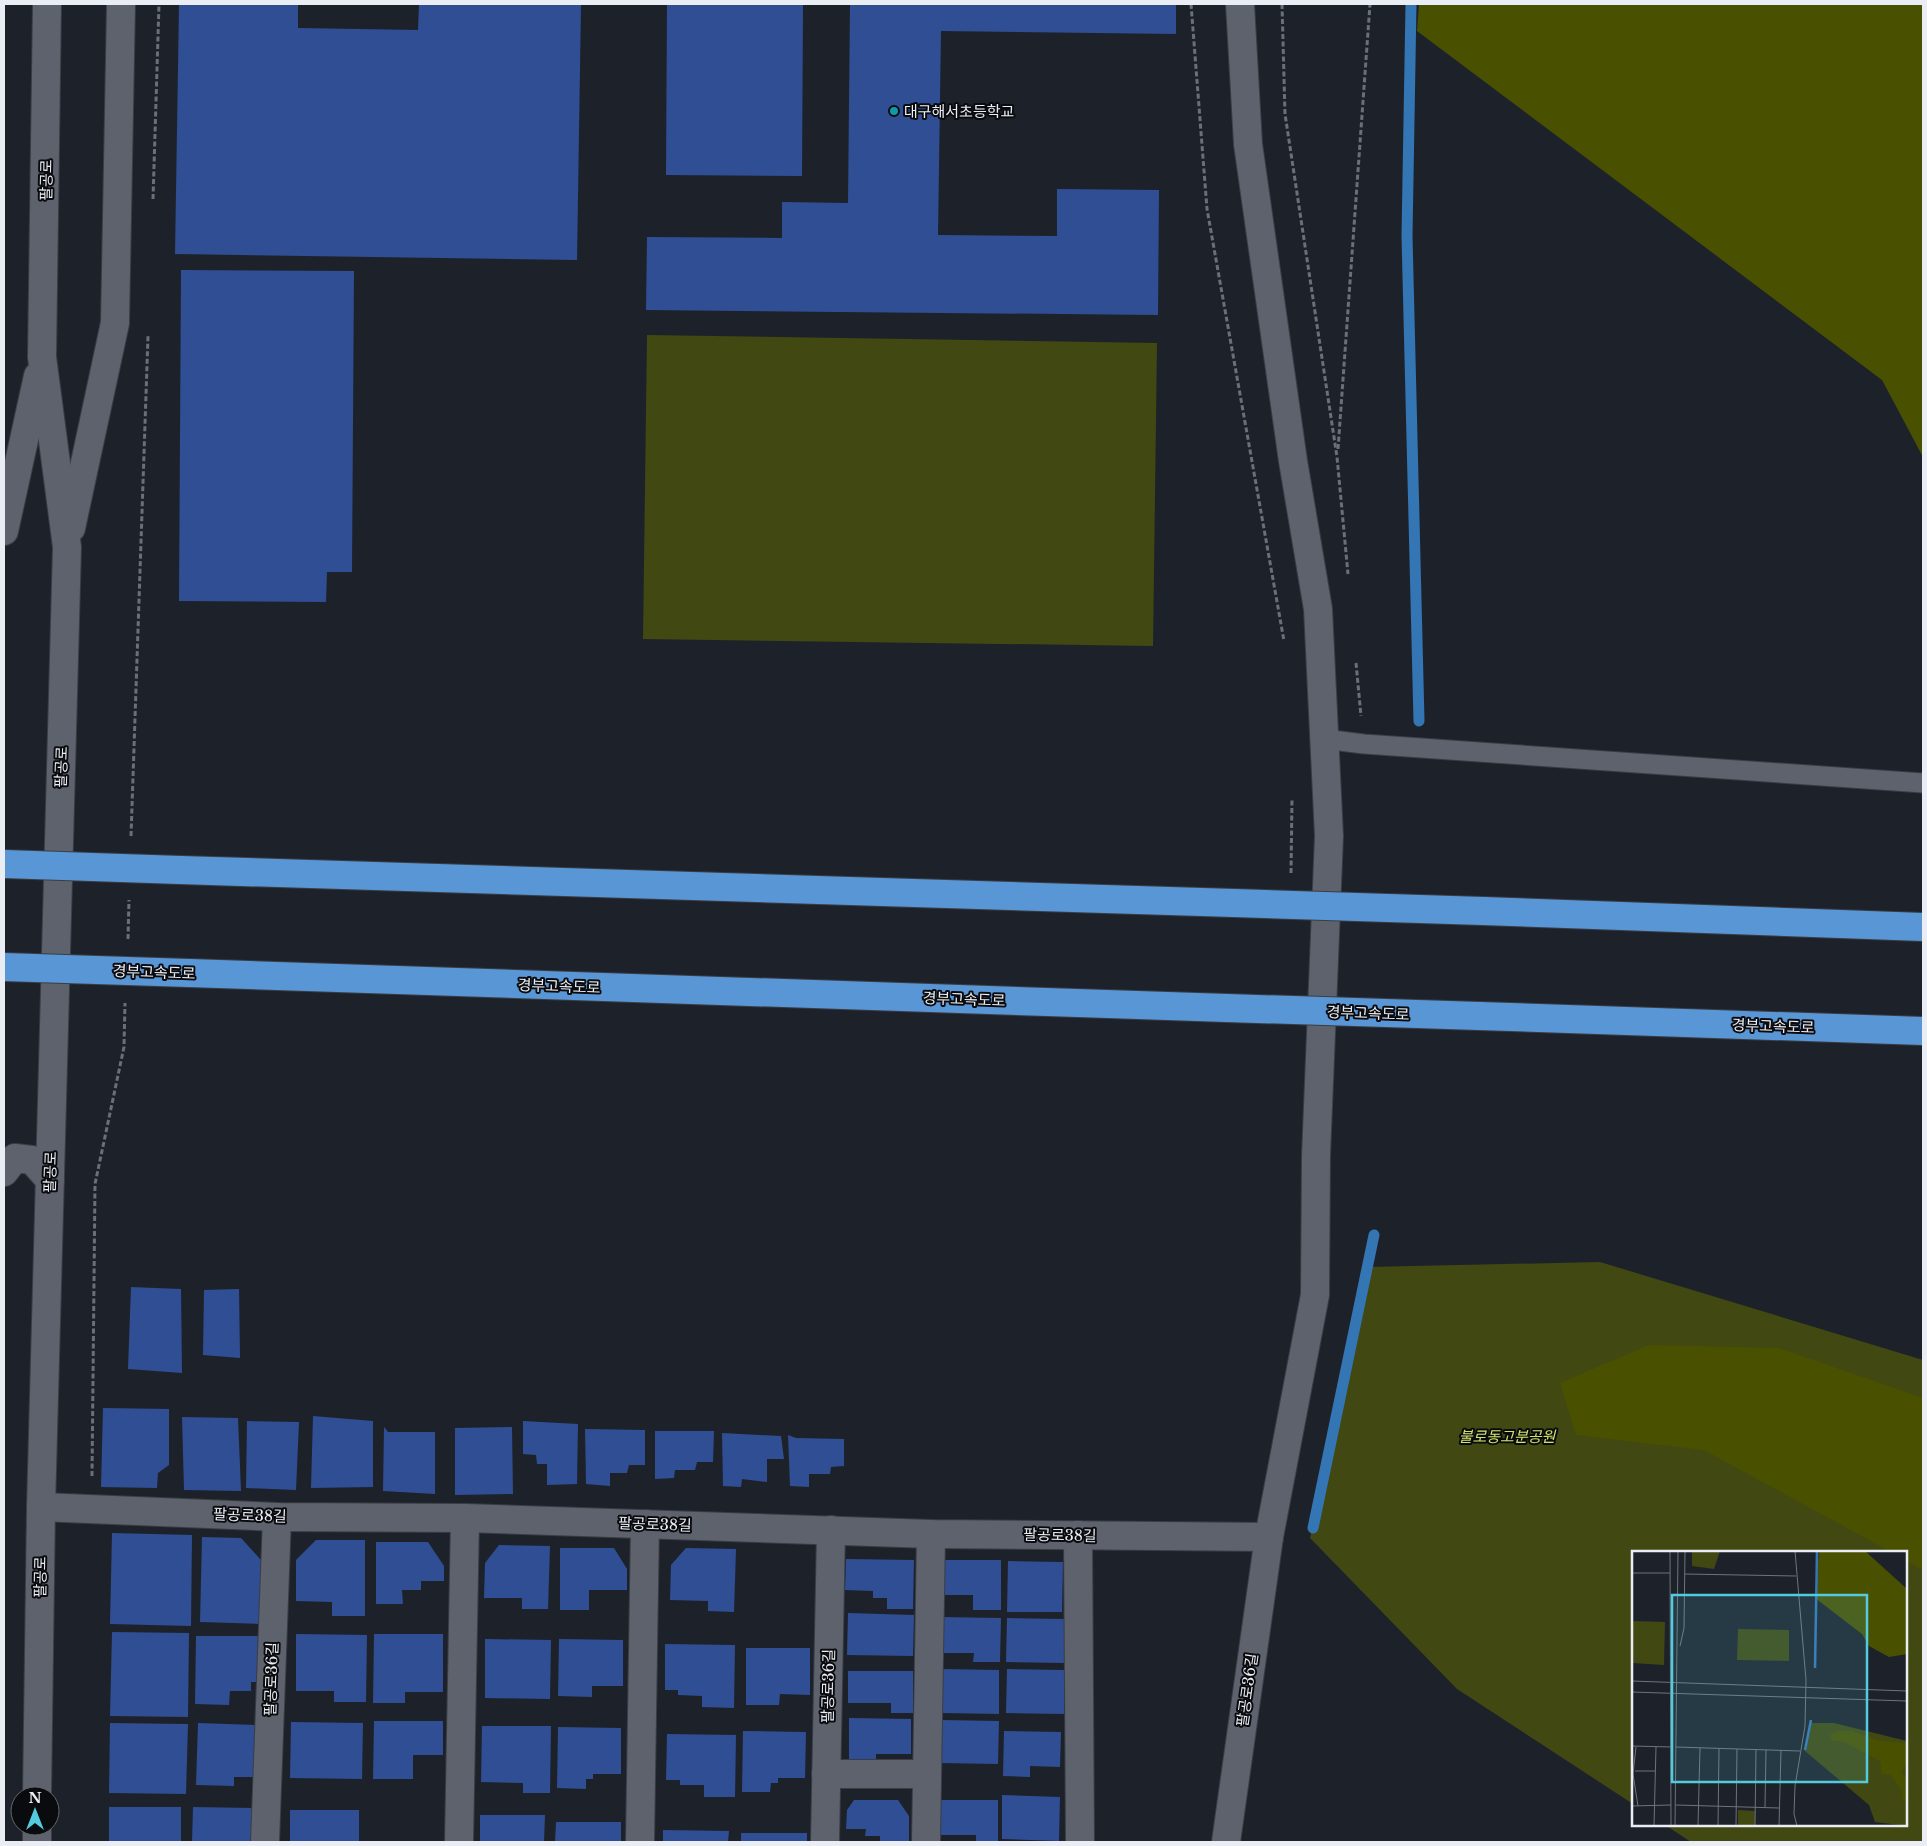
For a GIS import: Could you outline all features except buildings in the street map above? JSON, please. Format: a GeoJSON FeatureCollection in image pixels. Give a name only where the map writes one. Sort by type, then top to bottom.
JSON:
{"type":"FeatureCollection","features":[{"type":"Feature","properties":{"kind":"highway"},"geometry":{"type":"LineString","coordinates":[[4,864],[1483,911],[1923,927]]}},
{"type":"Feature","properties":{"kind":"highway","name":"경부고속도로"},"geometry":{"type":"LineString","coordinates":[[4,967],[1923,1031]]}},
{"type":"Feature","properties":{"kind":"street","name":"팔공로"},"geometry":{"type":"LineString","coordinates":[[42,357],[48,4]]}},
{"type":"Feature","properties":{"kind":"street"},"geometry":{"type":"LineString","coordinates":[[67,548],[115,323],[121,4]]}},
{"type":"Feature","properties":{"kind":"street","name":"팔공로36길"},"geometry":{"type":"LineString","coordinates":[[1226,1842],[1269,1537],[1316,1295],[1316,1156],[1329,836],[1318,608],[1293,461],[1248,144],[1240,4]]}},
{"type":"Feature","properties":{"kind":"street"},"geometry":{"type":"LineString","coordinates":[[4,531],[42,357]]}},
{"type":"Feature","properties":{"kind":"street"},"geometry":{"type":"LineString","coordinates":[[42,357],[67,548]]}},
{"type":"Feature","properties":{"kind":"street","name":"팔공로"},"geometry":{"type":"LineString","coordinates":[[37,1786],[41,1507],[67,548]]}},
{"type":"Feature","properties":{"kind":"street"},"geometry":{"type":"LineString","coordinates":[[4,1172],[15,1158],[32,1160],[50,1180]]}},
{"type":"Feature","properties":{"kind":"street","name":"팔공로38길"},"geometry":{"type":"LineString","coordinates":[[41,1507],[277,1517],[465,1518],[931,1534],[1269,1537]]}},
{"type":"Feature","properties":{"kind":"street","name":"팔공로36길"},"geometry":{"type":"LineString","coordinates":[[265,1842],[277,1517]]}},
{"type":"Feature","properties":{"kind":"street"},"geometry":{"type":"LineString","coordinates":[[460,1842],[465,1518]]}},
{"type":"Feature","properties":{"kind":"street"},"geometry":{"type":"LineString","coordinates":[[640,1842],[645,1524]]}},
{"type":"Feature","properties":{"kind":"street","name":"팔공로36길"},"geometry":{"type":"LineString","coordinates":[[825,1842],[831,1530]]}},
{"type":"Feature","properties":{"kind":"street"},"geometry":{"type":"LineString","coordinates":[[926,1842],[931,1534]]}},
{"type":"Feature","properties":{"kind":"street"},"geometry":{"type":"LineString","coordinates":[[1078,1535],[1080,1842]]}},
{"type":"Feature","properties":{"kind":"street"},"geometry":{"type":"LineString","coordinates":[[826,1774],[927,1774]]}},
{"type":"Feature","properties":{"kind":"lane"},"geometry":{"type":"LineString","coordinates":[[1324,739],[1364,744],[1923,782]]}},
{"type":"Feature","properties":{"kind":"path"},"geometry":{"type":"LineString","coordinates":[[153,202],[160,4]]}},
{"type":"Feature","properties":{"kind":"path"},"geometry":{"type":"LineString","coordinates":[[1191,4],[1207,209],[1285,647]]}},
{"type":"Feature","properties":{"kind":"path"},"geometry":{"type":"LineString","coordinates":[[1282,4],[1286,114],[1337,458],[1348,576]]}},
{"type":"Feature","properties":{"kind":"path"},"geometry":{"type":"LineString","coordinates":[[1337,458],[1370,4]]}},
{"type":"Feature","properties":{"kind":"path"},"geometry":{"type":"LineString","coordinates":[[131,838],[148,332]]}},
{"type":"Feature","properties":{"kind":"path"},"geometry":{"type":"LineString","coordinates":[[1355,655],[1364,744]]}},
{"type":"Feature","properties":{"kind":"path"},"geometry":{"type":"LineString","coordinates":[[1291,877],[1292,798]]}},
{"type":"Feature","properties":{"kind":"path"},"geometry":{"type":"LineString","coordinates":[[127,948],[129,898]]}},
{"type":"Feature","properties":{"kind":"path"},"geometry":{"type":"LineString","coordinates":[[92,1477],[95,1184],[124,1047],[126,998]]}},
{"type":"Feature","properties":{"kind":"green space"},"geometry":{"type":"Polygon","coordinates":[[[1419,4],[1923,4],[1923,457],[1882,380],[1417,31],[1419,4]]]}},
{"type":"Feature","properties":{"kind":"green space"},"geometry":{"type":"Polygon","coordinates":[[[647,335],[1157,343],[1153,646],[643,639],[647,335]]]}},
{"type":"Feature","properties":{"kind":"green space","name":"불로동고분공원"},"geometry":{"type":"Polygon","coordinates":[[[1600,1262],[1923,1360],[1923,1842],[1691,1842],[1667,1826],[1907,1826],[1907,1551],[1632,1551],[1632,1803],[1457,1689],[1310,1538],[1367,1267],[1600,1262]]]}},
{"type":"Feature","properties":{"kind":"green space"},"geometry":{"type":"Polygon","coordinates":[[[1649,1345],[1779,1348],[1923,1398],[1923,1570],[1907,1562],[1907,1551],[1889,1551],[1704,1450],[1576,1435],[1560,1383],[1649,1345]]]}},
{"type":"Feature","properties":{"kind":"waterway"},"geometry":{"type":"LineString","coordinates":[[1411,4],[1407,236],[1419,721]]}},
{"type":"Feature","properties":{"kind":"waterway"},"geometry":{"type":"LineString","coordinates":[[1313,1528],[1374,1235]]}},
{"type":"Feature","properties":{"kind":"place","name":"대구해서초등학교"},"geometry":{"type":"Point","coordinates":[894,111]}}]}
